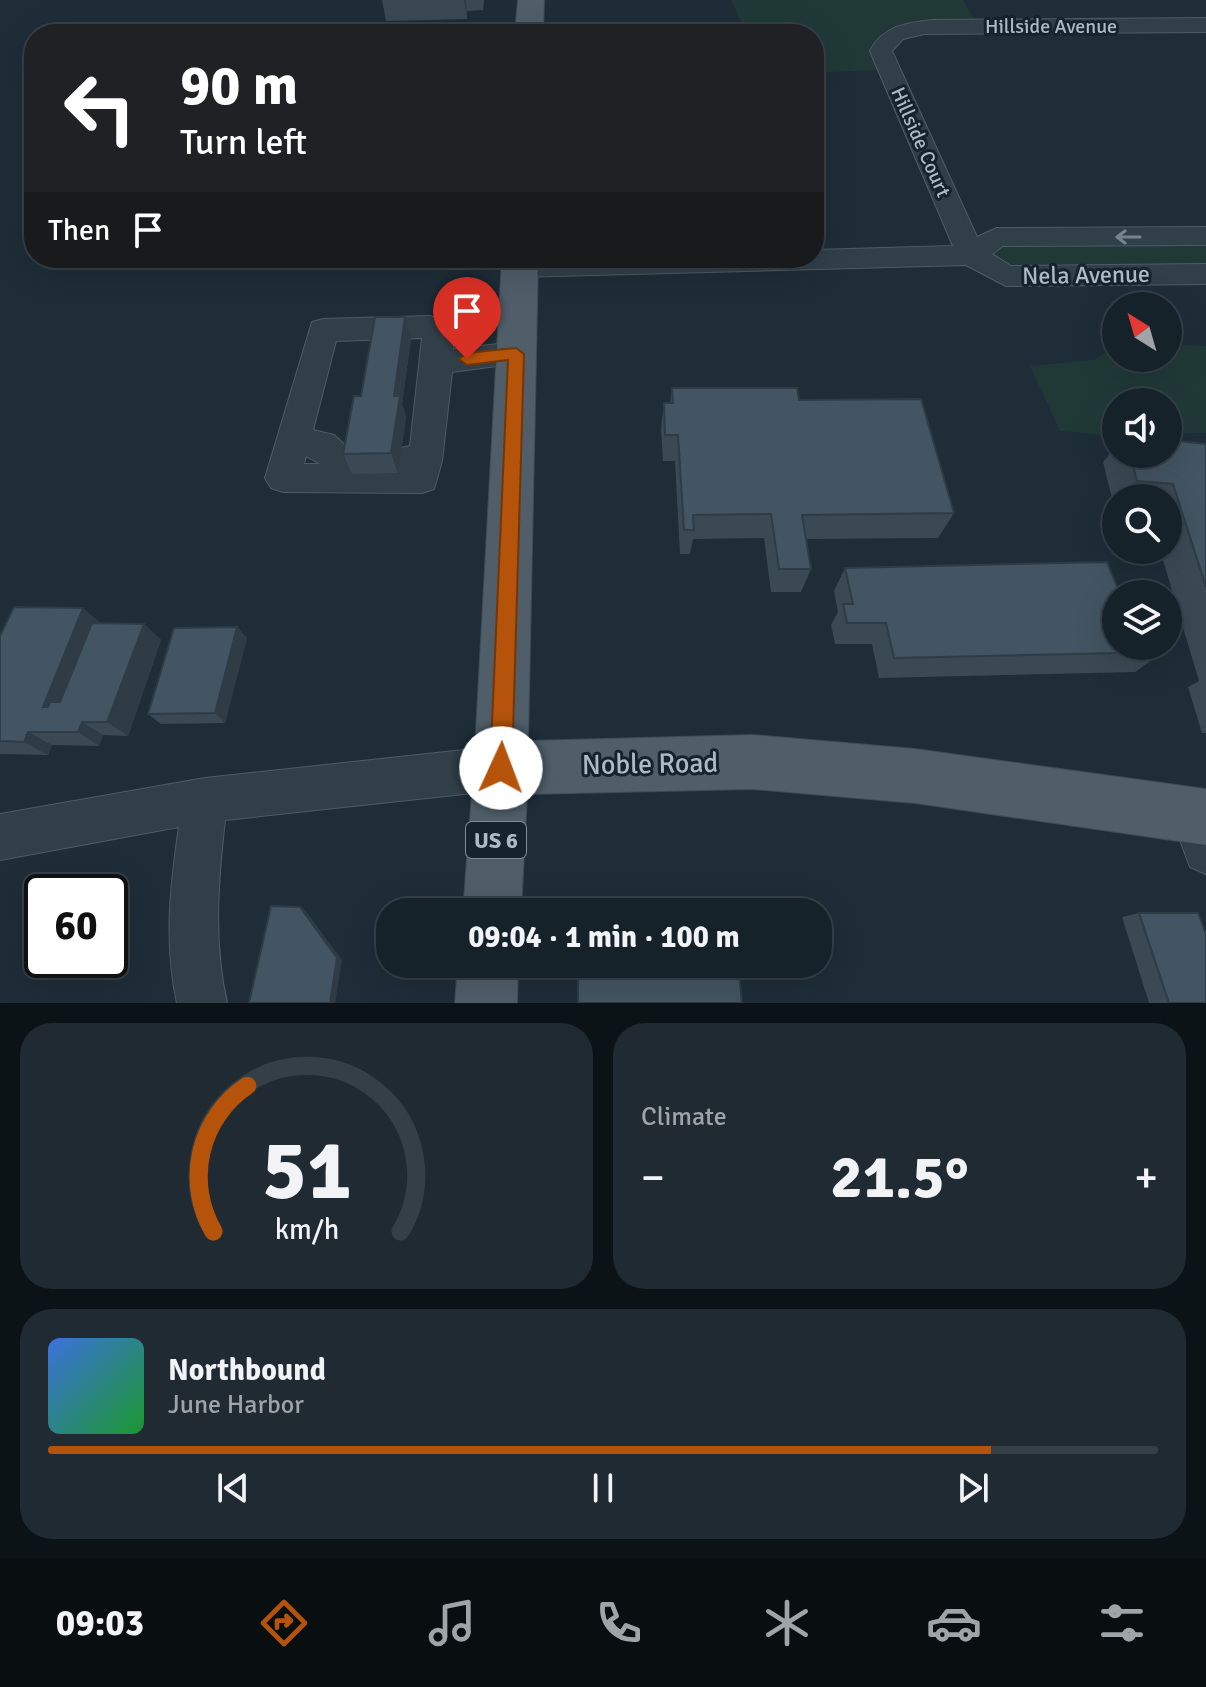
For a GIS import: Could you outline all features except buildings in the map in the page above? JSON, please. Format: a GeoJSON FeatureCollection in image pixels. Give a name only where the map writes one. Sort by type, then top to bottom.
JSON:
{"type":"FeatureCollection","features":[{"type":"Feature","properties":{"kind":"main road"},"geometry":{"type":"LineString","coordinates":[[530,24],[531,0]]}},
{"type":"Feature","properties":{"kind":"main road","name":"US 6"},"geometry":{"type":"LineString","coordinates":[[493,898],[501,768],[520,268]]}},
{"type":"Feature","properties":{"kind":"main road","name":"Noble Road"},"geometry":{"type":"LineString","coordinates":[[501,768],[752,762],[915,776],[1202,828]]}},
{"type":"Feature","properties":{"kind":"main road"},"geometry":{"type":"LineString","coordinates":[[486,1003],[487,978]]}},
{"type":"Feature","properties":{"kind":"street","name":"Hillside Avenue"},"geometry":{"type":"LineString","coordinates":[[896,33],[932,27],[1206,25]]}},
{"type":"Feature","properties":{"kind":"street","name":"Hillside Court"},"geometry":{"type":"LineString","coordinates":[[896,33],[885,41],[881,51],[971,255]]}},
{"type":"Feature","properties":{"kind":"street","name":"Nela Avenue"},"geometry":{"type":"LineString","coordinates":[[971,255],[997,237],[1206,236]]}},
{"type":"Feature","properties":{"kind":"street","name":"Nela Avenue"},"geometry":{"type":"LineString","coordinates":[[824,257],[971,255],[1006,276],[1206,274]]}},
{"type":"Feature","properties":{"kind":"street"},"geometry":{"type":"LineString","coordinates":[[430,327],[438,334],[437,362],[431,417],[413,461],[422,479],[283,478],[323,330],[430,327]]}},
{"type":"Feature","properties":{"kind":"street"},"geometry":{"type":"LineString","coordinates":[[437,362],[516,354]]}},
{"type":"Feature","properties":{"kind":"street"},"geometry":{"type":"LineString","coordinates":[[295,440],[322,445],[340,461],[354,460]]}},
{"type":"Feature","properties":{"kind":"street","name":"Noble Road"},"geometry":{"type":"LineString","coordinates":[[0,837],[205,800],[501,768]]}},
{"type":"Feature","properties":{"kind":"street"},"geometry":{"type":"LineString","coordinates":[[202,1003],[196,983],[191,911],[205,800]]}},
{"type":"Feature","properties":{"kind":"green space"},"geometry":{"type":"Polygon","coordinates":[[[731,0],[963,0],[978,26],[932,27],[885,41],[889,69],[824,72],[824,24],[742,24],[731,0]]]}},
{"type":"Feature","properties":{"kind":"green space"},"geometry":{"type":"Polygon","coordinates":[[[1206,236],[1206,274],[1006,276],[971,255],[997,237],[1206,236]]]}},
{"type":"Feature","properties":{"kind":"green space"},"geometry":{"type":"Polygon","coordinates":[[[1182,345],[1206,346],[1206,433],[1182,434],[1182,388],[1102,388],[1102,435],[1060,431],[1030,366],[1094,360],[1102,355],[1102,372],[1182,372],[1182,345]]]}},
{"type":"Feature","properties":{"kind":"route"},"geometry":{"type":"LineString","coordinates":[[467,359],[516,354],[501,768]]}}]}
